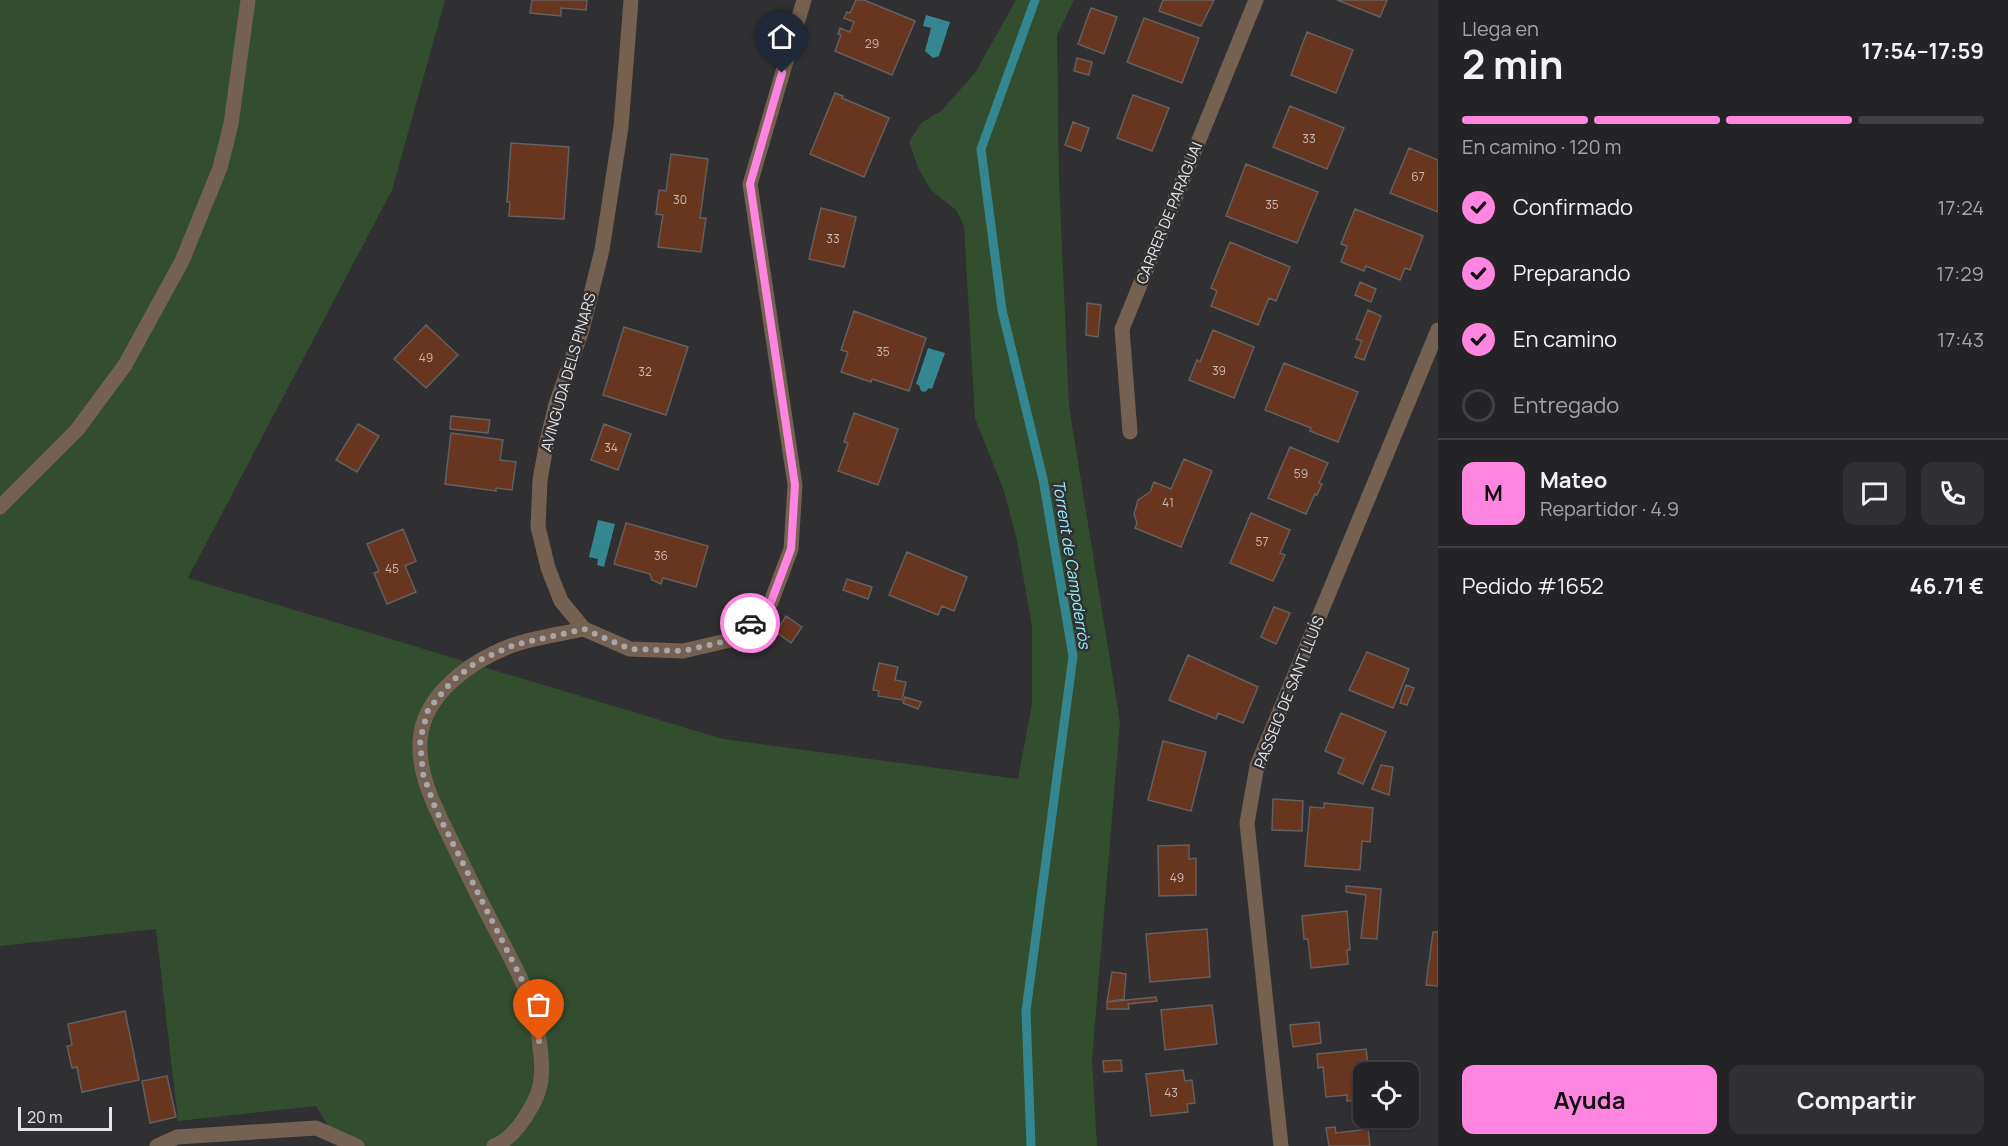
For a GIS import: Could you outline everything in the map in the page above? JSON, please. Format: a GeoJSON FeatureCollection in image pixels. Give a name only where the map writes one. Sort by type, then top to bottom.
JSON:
{"type":"FeatureCollection","features":[{"type":"Feature","properties":{"kind":"street"},"geometry":{"type":"LineString","coordinates":[[0,507],[77,430],[118,374],[155,314],[182,261],[220,168],[231,124],[248,0]]}},
{"type":"Feature","properties":{"kind":"street","name":"AVINGUDA DELS PINARS"},"geometry":{"type":"LineString","coordinates":[[631,0],[621,127],[602,250],[582,330],[556,404],[540,480],[538,527],[548,568],[561,601],[584,629],[630,649],[683,651],[735,639],[771,602],[791,549],[795,485],[750,184],[804,0]]}},
{"type":"Feature","properties":{"kind":"street","name":"CARRER DE PARAGUAI"},"geometry":{"type":"LineString","coordinates":[[1130,432],[1122,329],[1256,0]]}},
{"type":"Feature","properties":{"kind":"street","name":"PASSEIG DE SANT LLUÍS"},"geometry":{"type":"LineString","coordinates":[[1281,1146],[1247,823],[1257,766],[1438,330]]}},
{"type":"Feature","properties":{"kind":"street"},"geometry":{"type":"LineString","coordinates":[[494,1146],[504,1142],[524,1121],[540,1092],[542,1060],[536,1021],[522,980],[436,810],[423,774],[420,740],[428,710],[452,681],[478,661],[514,645],[584,629]]}},
{"type":"Feature","properties":{"kind":"street"},"geometry":{"type":"LineString","coordinates":[[157,1146],[177,1137],[316,1128],[357,1146]]}},
{"type":"Feature","properties":{"kind":"green space"},"geometry":{"type":"Polygon","coordinates":[[[0,0],[445,0],[392,190],[188,578],[723,739],[1018,779],[1032,704],[1032,627],[1017,540],[1004,491],[975,418],[964,226],[956,210],[931,190],[918,168],[909,142],[921,123],[941,111],[975,73],[1016,0],[1074,0],[1057,35],[1059,181],[1069,406],[1120,722],[1092,1059],[1097,1146],[340,1146],[316,1106],[178,1121],[156,929],[0,946],[0,0]]]}},
{"type":"Feature","properties":{"kind":"water"},"geometry":{"type":"Polygon","coordinates":[[[926,15],[950,22],[939,56],[933,58],[925,51],[931,28],[923,26],[926,15]]]}},
{"type":"Feature","properties":{"kind":"water"},"geometry":{"type":"Polygon","coordinates":[[[928,348],[945,353],[932,389],[929,388],[925,392],[921,391],[919,385],[916,384],[928,348]]]}},
{"type":"Feature","properties":{"kind":"water"},"geometry":{"type":"Polygon","coordinates":[[[598,520],[615,524],[604,567],[597,565],[598,559],[589,557],[598,520]]]}},
{"type":"Feature","properties":{"kind":"building"},"geometry":{"type":"Polygon","coordinates":[[[532,0],[587,0],[586,10],[561,8],[561,16],[530,13],[532,0]]]}},
{"type":"Feature","properties":{"kind":"building"},"geometry":{"type":"Polygon","coordinates":[[[856,0],[864,0],[915,21],[892,75],[835,51],[841,35],[838,34],[840,28],[850,32],[854,22],[844,18],[847,12],[850,13],[856,0]]]}},
{"type":"Feature","properties":{"kind":"building"},"geometry":{"type":"Polygon","coordinates":[[[1163,0],[1214,0],[1201,26],[1159,11],[1163,0]]]}},
{"type":"Feature","properties":{"kind":"building"},"geometry":{"type":"Polygon","coordinates":[[[1337,0],[1387,0],[1380,17],[1337,0]]]}},
{"type":"Feature","properties":{"kind":"building"},"geometry":{"type":"Polygon","coordinates":[[[1091,8],[1117,17],[1104,54],[1078,44],[1091,8]]]}},
{"type":"Feature","properties":{"kind":"building"},"geometry":{"type":"Polygon","coordinates":[[[1144,18],[1199,38],[1182,83],[1127,62],[1144,18]]]}},
{"type":"Feature","properties":{"kind":"building"},"geometry":{"type":"Polygon","coordinates":[[[1307,32],[1353,50],[1336,93],[1291,75],[1307,32]]]}},
{"type":"Feature","properties":{"kind":"building"},"geometry":{"type":"Polygon","coordinates":[[[1077,58],[1092,62],[1089,75],[1074,71],[1077,58]]]}},
{"type":"Feature","properties":{"kind":"building"},"geometry":{"type":"Polygon","coordinates":[[[835,93],[889,118],[864,177],[810,154],[835,93]]]}},
{"type":"Feature","properties":{"kind":"building"},"geometry":{"type":"Polygon","coordinates":[[[1133,95],[1169,108],[1152,151],[1117,138],[1133,95]]]}},
{"type":"Feature","properties":{"kind":"building"},"geometry":{"type":"Polygon","coordinates":[[[1290,106],[1344,128],[1327,169],[1273,147],[1290,106]]]}},
{"type":"Feature","properties":{"kind":"building"},"geometry":{"type":"Polygon","coordinates":[[[1073,122],[1089,128],[1081,151],[1065,145],[1073,122]]]}},
{"type":"Feature","properties":{"kind":"building"},"geometry":{"type":"Polygon","coordinates":[[[511,143],[569,147],[564,219],[509,216],[510,202],[507,202],[511,143]]]}},
{"type":"Feature","properties":{"kind":"building"},"geometry":{"type":"Polygon","coordinates":[[[1409,148],[1438,160],[1438,212],[1390,193],[1409,148]]]}},
{"type":"Feature","properties":{"kind":"building"},"geometry":{"type":"Polygon","coordinates":[[[671,154],[708,159],[700,218],[706,218],[701,252],[658,247],[663,215],[656,214],[659,190],[666,191],[671,154]]]}},
{"type":"Feature","properties":{"kind":"building"},"geometry":{"type":"Polygon","coordinates":[[[1246,164],[1318,192],[1297,243],[1226,216],[1246,164]]]}},
{"type":"Feature","properties":{"kind":"building"},"geometry":{"type":"Polygon","coordinates":[[[821,208],[856,217],[844,267],[809,259],[821,208]]]}},
{"type":"Feature","properties":{"kind":"building"},"geometry":{"type":"Polygon","coordinates":[[[1355,209],[1423,236],[1410,270],[1405,268],[1400,280],[1366,266],[1364,271],[1341,262],[1347,246],[1341,244],[1355,209]]]}},
{"type":"Feature","properties":{"kind":"building"},"geometry":{"type":"Polygon","coordinates":[[[1230,242],[1290,267],[1276,301],[1269,298],[1258,325],[1211,306],[1217,291],[1211,288],[1230,242]]]}},
{"type":"Feature","properties":{"kind":"building"},"geometry":{"type":"Polygon","coordinates":[[[1360,282],[1376,289],[1371,302],[1355,295],[1360,282]]]}},
{"type":"Feature","properties":{"kind":"building"},"geometry":{"type":"Polygon","coordinates":[[[1087,303],[1101,305],[1098,337],[1086,335],[1087,303]]]}},
{"type":"Feature","properties":{"kind":"building"},"geometry":{"type":"Polygon","coordinates":[[[1368,310],[1381,316],[1364,360],[1355,357],[1362,341],[1356,339],[1368,310]]]}},
{"type":"Feature","properties":{"kind":"building"},"geometry":{"type":"Polygon","coordinates":[[[854,311],[926,338],[909,391],[841,372],[848,352],[841,350],[854,311]]]}},
{"type":"Feature","properties":{"kind":"building"},"geometry":{"type":"Polygon","coordinates":[[[426,325],[458,355],[426,388],[394,359],[426,325]]]}},
{"type":"Feature","properties":{"kind":"building"},"geometry":{"type":"Polygon","coordinates":[[[624,327],[688,347],[666,415],[603,395],[624,327]]]}},
{"type":"Feature","properties":{"kind":"building"},"geometry":{"type":"Polygon","coordinates":[[[1213,330],[1254,347],[1234,398],[1189,380],[1197,360],[1200,362],[1213,330]]]}},
{"type":"Feature","properties":{"kind":"building"},"geometry":{"type":"Polygon","coordinates":[[[1284,363],[1358,392],[1338,442],[1310,431],[1311,428],[1265,410],[1284,363]]]}},
{"type":"Feature","properties":{"kind":"building"},"geometry":{"type":"Polygon","coordinates":[[[854,413],[898,429],[878,485],[838,471],[848,443],[844,442],[854,413]]]}},
{"type":"Feature","properties":{"kind":"building"},"geometry":{"type":"Polygon","coordinates":[[[451,416],[490,420],[488,433],[450,429],[451,416]]]}},
{"type":"Feature","properties":{"kind":"building"},"geometry":{"type":"Polygon","coordinates":[[[358,424],[379,436],[357,472],[336,460],[358,424]]]}},
{"type":"Feature","properties":{"kind":"building"},"geometry":{"type":"Polygon","coordinates":[[[604,424],[631,434],[618,470],[591,460],[604,424]]]}},
{"type":"Feature","properties":{"kind":"building"},"geometry":{"type":"Polygon","coordinates":[[[451,433],[503,440],[500,460],[516,462],[512,490],[496,488],[496,491],[445,484],[451,433]]]}},
{"type":"Feature","properties":{"kind":"building"},"geometry":{"type":"Polygon","coordinates":[[[1290,447],[1328,463],[1319,483],[1322,484],[1306,514],[1268,498],[1290,447]]]}},
{"type":"Feature","properties":{"kind":"building"},"geometry":{"type":"Polygon","coordinates":[[[1184,459],[1212,471],[1181,547],[1135,528],[1137,523],[1134,514],[1138,500],[1150,492],[1154,482],[1171,489],[1184,459]]]}},
{"type":"Feature","properties":{"kind":"building"},"geometry":{"type":"Polygon","coordinates":[[[1251,513],[1290,530],[1280,553],[1285,555],[1273,581],[1230,563],[1251,513]]]}},
{"type":"Feature","properties":{"kind":"building"},"geometry":{"type":"Polygon","coordinates":[[[626,523],[708,546],[696,587],[663,578],[661,584],[652,580],[650,574],[614,564],[626,523]]]}},
{"type":"Feature","properties":{"kind":"building"},"geometry":{"type":"Polygon","coordinates":[[[403,529],[416,561],[405,566],[416,592],[387,604],[374,573],[379,571],[367,544],[403,529]]]}},
{"type":"Feature","properties":{"kind":"building"},"geometry":{"type":"Polygon","coordinates":[[[907,552],[967,577],[954,611],[942,606],[938,615],[889,595],[907,552]]]}},
{"type":"Feature","properties":{"kind":"building"},"geometry":{"type":"Polygon","coordinates":[[[847,579],[872,587],[868,599],[843,590],[847,579]]]}},
{"type":"Feature","properties":{"kind":"building"},"geometry":{"type":"Polygon","coordinates":[[[1274,607],[1290,613],[1276,644],[1261,637],[1274,607]]]}},
{"type":"Feature","properties":{"kind":"building"},"geometry":{"type":"Polygon","coordinates":[[[786,616],[802,627],[791,643],[776,632],[786,616]]]}},
{"type":"Feature","properties":{"kind":"building"},"geometry":{"type":"Polygon","coordinates":[[[1367,652],[1409,669],[1393,708],[1349,690],[1367,652]]]}},
{"type":"Feature","properties":{"kind":"building"},"geometry":{"type":"Polygon","coordinates":[[[1188,655],[1258,687],[1243,723],[1218,713],[1216,719],[1169,700],[1188,655]]]}},
{"type":"Feature","properties":{"kind":"building"},"geometry":{"type":"Polygon","coordinates":[[[879,663],[898,667],[895,680],[906,682],[902,700],[878,696],[879,691],[873,690],[879,663]]]}},
{"type":"Feature","properties":{"kind":"building"},"geometry":{"type":"Polygon","coordinates":[[[1406,685],[1414,688],[1407,705],[1400,703],[1406,685]]]}},
{"type":"Feature","properties":{"kind":"building"},"geometry":{"type":"Polygon","coordinates":[[[905,697],[921,702],[918,709],[903,703],[905,697]]]}},
{"type":"Feature","properties":{"kind":"building"},"geometry":{"type":"Polygon","coordinates":[[[1341,713],[1386,732],[1363,784],[1338,773],[1344,759],[1325,751],[1341,713]]]}},
{"type":"Feature","properties":{"kind":"building"},"geometry":{"type":"Polygon","coordinates":[[[1163,741],[1206,752],[1191,811],[1148,800],[1163,741]]]}},
{"type":"Feature","properties":{"kind":"building"},"geometry":{"type":"Polygon","coordinates":[[[1381,765],[1393,767],[1389,795],[1372,789],[1381,765]]]}},
{"type":"Feature","properties":{"kind":"building"},"geometry":{"type":"Polygon","coordinates":[[[1273,799],[1303,801],[1302,831],[1272,830],[1273,799]]]}},
{"type":"Feature","properties":{"kind":"building"},"geometry":{"type":"Polygon","coordinates":[[[1324,803],[1373,808],[1370,842],[1362,841],[1360,870],[1305,866],[1310,807],[1324,808],[1324,803]]]}},
{"type":"Feature","properties":{"kind":"building"},"geometry":{"type":"Polygon","coordinates":[[[1189,845],[1189,859],[1196,858],[1196,895],[1159,896],[1158,846],[1189,845]]]}},
{"type":"Feature","properties":{"kind":"building"},"geometry":{"type":"Polygon","coordinates":[[[1346,886],[1381,889],[1377,939],[1361,938],[1366,895],[1346,892],[1346,886]]]}},
{"type":"Feature","properties":{"kind":"building"},"geometry":{"type":"Polygon","coordinates":[[[1347,911],[1350,950],[1347,950],[1348,964],[1311,968],[1308,939],[1304,939],[1302,916],[1347,911]]]}},
{"type":"Feature","properties":{"kind":"building"},"geometry":{"type":"Polygon","coordinates":[[[1207,929],[1210,977],[1150,982],[1146,934],[1207,929]]]}},
{"type":"Feature","properties":{"kind":"building"},"geometry":{"type":"Polygon","coordinates":[[[1433,932],[1438,932],[1438,986],[1426,985],[1433,932]]]}},
{"type":"Feature","properties":{"kind":"building"},"geometry":{"type":"Polygon","coordinates":[[[1112,972],[1126,974],[1124,999],[1107,1002],[1112,972]]]}},
{"type":"Feature","properties":{"kind":"building"},"geometry":{"type":"Polygon","coordinates":[[[1156,997],[1157,1001],[1128,1004],[1129,1009],[1107,1009],[1107,1002],[1156,997]]]}},
{"type":"Feature","properties":{"kind":"building"},"geometry":{"type":"Polygon","coordinates":[[[1212,1005],[1217,1044],[1165,1050],[1161,1010],[1212,1005]]]}},
{"type":"Feature","properties":{"kind":"building"},"geometry":{"type":"Polygon","coordinates":[[[125,1011],[139,1080],[82,1092],[77,1067],[72,1068],[67,1046],[72,1045],[68,1024],[125,1011]]]}},
{"type":"Feature","properties":{"kind":"building"},"geometry":{"type":"Polygon","coordinates":[[[1319,1022],[1321,1043],[1293,1047],[1290,1025],[1319,1022]]]}},
{"type":"Feature","properties":{"kind":"building"},"geometry":{"type":"Polygon","coordinates":[[[1366,1049],[1368,1062],[1353,1062],[1353,1100],[1347,1101],[1347,1095],[1326,1097],[1323,1067],[1318,1068],[1317,1054],[1366,1049]]]}},
{"type":"Feature","properties":{"kind":"building"},"geometry":{"type":"Polygon","coordinates":[[[1121,1060],[1122,1071],[1104,1072],[1103,1061],[1121,1060]]]}},
{"type":"Feature","properties":{"kind":"building"},"geometry":{"type":"Polygon","coordinates":[[[1183,1070],[1185,1081],[1192,1080],[1195,1103],[1187,1104],[1188,1112],[1151,1116],[1146,1074],[1183,1070]]]}},
{"type":"Feature","properties":{"kind":"building"},"geometry":{"type":"Polygon","coordinates":[[[167,1076],[176,1117],[150,1123],[142,1081],[167,1076]]]}},
{"type":"Feature","properties":{"kind":"building"},"geometry":{"type":"Polygon","coordinates":[[[1335,1127],[1336,1133],[1368,1129],[1370,1146],[1329,1146],[1326,1128],[1335,1127]]]}},
{"type":"Feature","properties":{"kind":"waterway","name":"Torrent de Campderròs"},"geometry":{"type":"LineString","coordinates":[[1031,1146],[1026,1011],[1073,656],[1043,479],[1002,310],[981,149],[1035,0]]}},
{"type":"Feature","properties":{"kind":"way so far"},"geometry":{"type":"LineString","coordinates":[[539,1041],[536,1021],[522,980],[436,810],[423,774],[420,740],[428,710],[452,681],[478,661],[514,645],[584,629],[630,649],[683,651],[735,639],[750,623]]}},
{"type":"Feature","properties":{"kind":"route"},"geometry":{"type":"LineString","coordinates":[[750,623],[771,602],[791,549],[795,485],[750,184],[782,73]]}}]}
